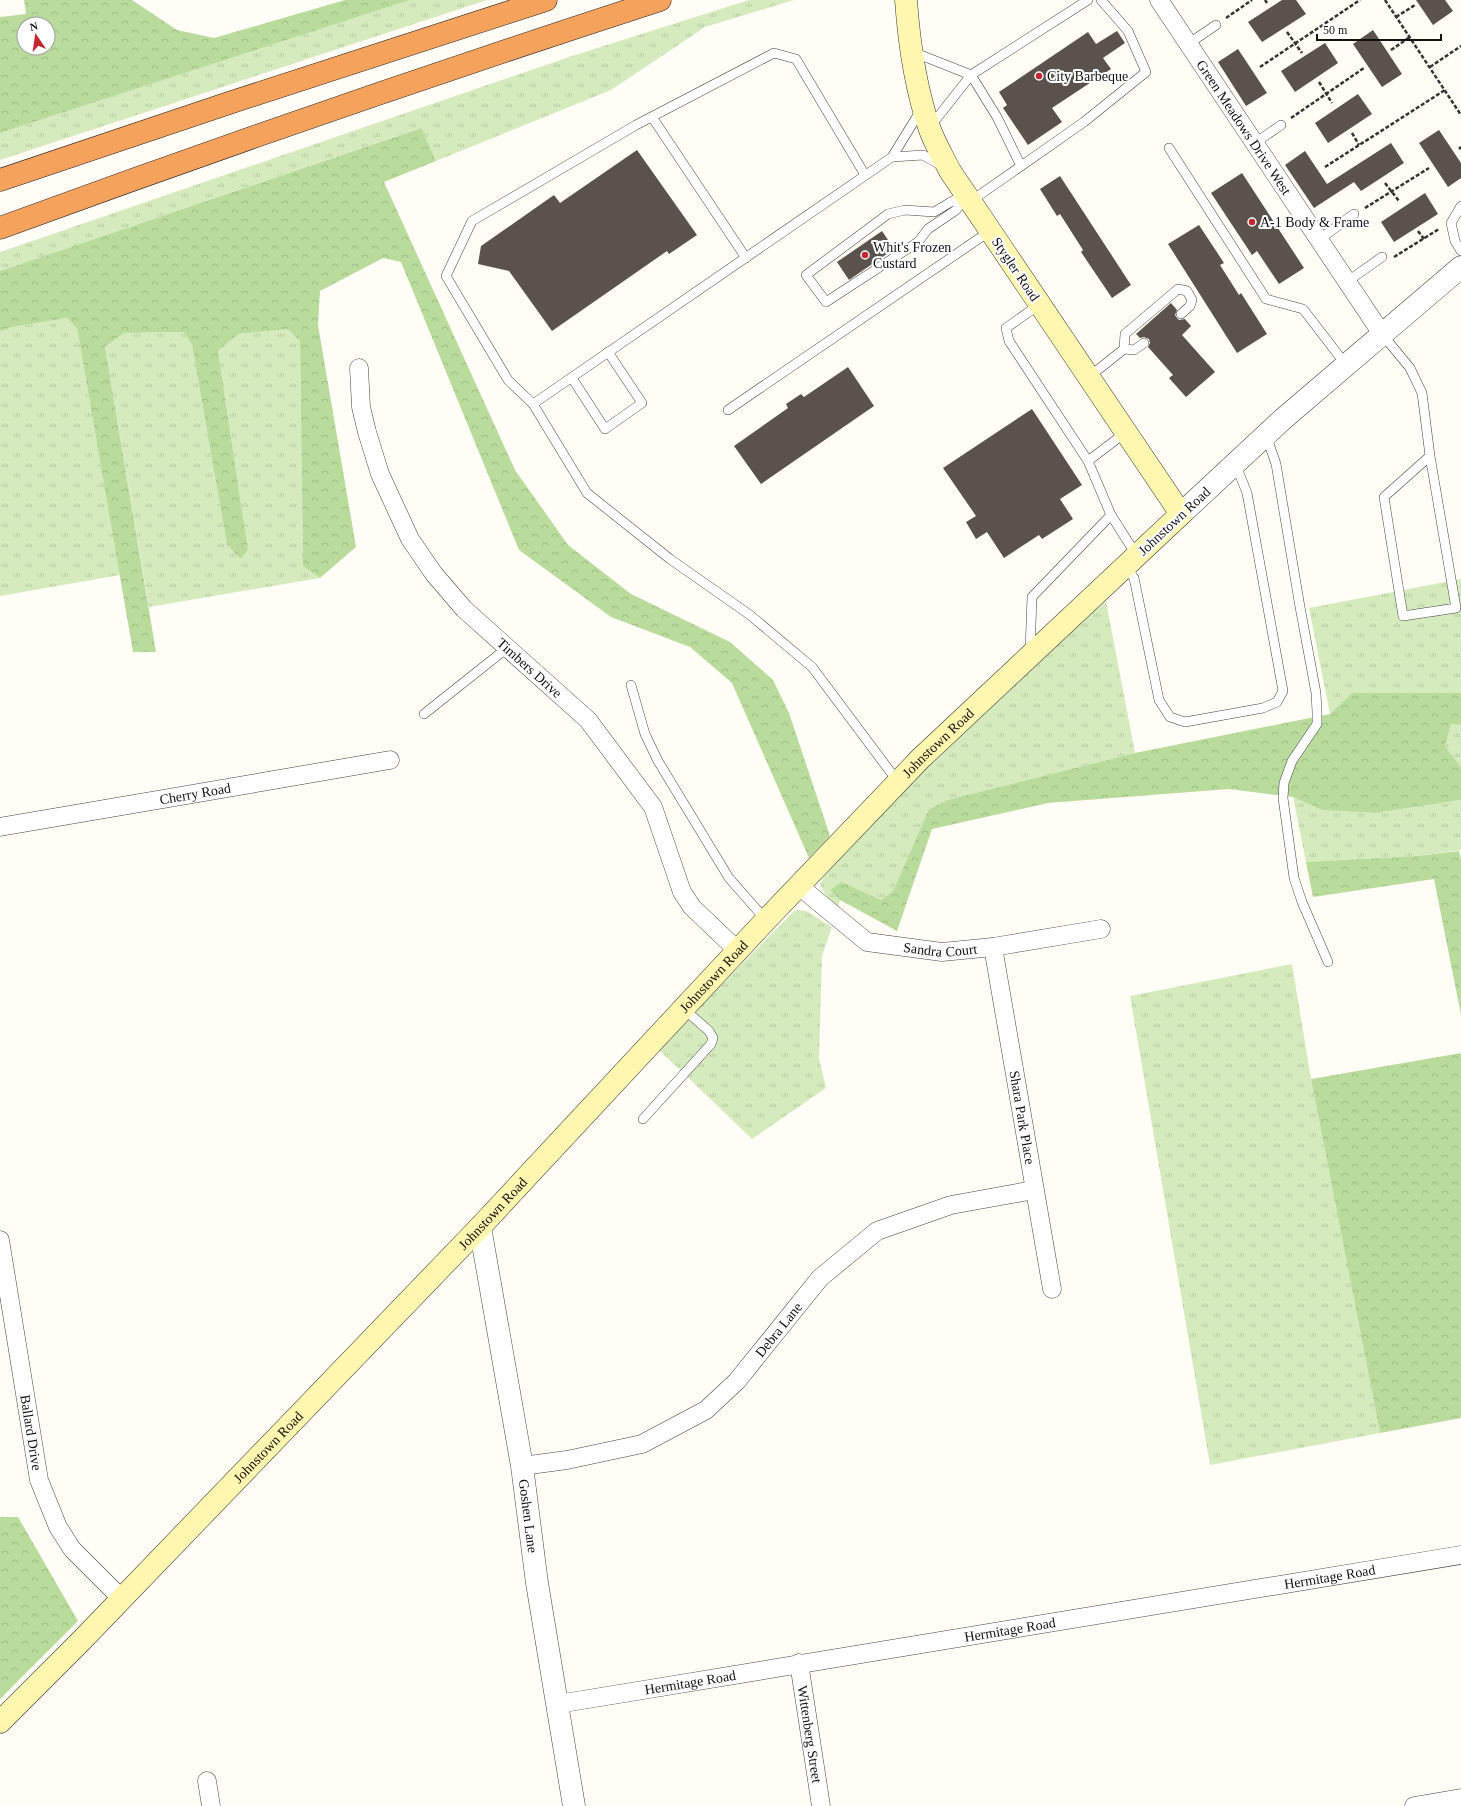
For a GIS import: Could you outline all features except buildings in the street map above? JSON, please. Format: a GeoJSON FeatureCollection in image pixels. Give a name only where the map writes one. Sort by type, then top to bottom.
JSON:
{"type":"FeatureCollection","features":[{"type":"Feature","properties":{"kind":"highway"},"geometry":{"type":"LineString","coordinates":[[0,180],[232,102],[546,0]]}},
{"type":"Feature","properties":{"kind":"highway"},"geometry":{"type":"LineString","coordinates":[[0,228],[128,181],[483,57],[660,0]]}},
{"type":"Feature","properties":{"kind":"highway"},"geometry":{"type":"LineString","coordinates":[[0,213],[128,181]]}},
{"type":"Feature","properties":{"kind":"main road","name":"Stygler Road"},"geometry":{"type":"LineString","coordinates":[[906,0],[911,51],[929,128],[964,198],[990,231],[1181,514]]}},
{"type":"Feature","properties":{"kind":"main road","name":"Johnstown Road"},"geometry":{"type":"LineString","coordinates":[[0,1722],[82,1640],[480,1227],[766,920],[920,759],[1181,514]]}},
{"type":"Feature","properties":{"kind":"street","name":"Green Meadows Drive West"},"geometry":{"type":"LineString","coordinates":[[1158,0],[1348,280],[1382,334]]}},
{"type":"Feature","properties":{"kind":"street","name":"Johnstown Road"},"geometry":{"type":"LineString","coordinates":[[1181,514],[1266,435],[1460,266]]}},
{"type":"Feature","properties":{"kind":"street","name":"Timbers Drive"},"geometry":{"type":"LineString","coordinates":[[359,368],[361,407],[367,432],[380,474],[410,539],[434,574],[464,609],[588,720],[653,807],[682,892],[692,907],[738,951]]}},
{"type":"Feature","properties":{"kind":"street","name":"Cherry Road"},"geometry":{"type":"LineString","coordinates":[[0,827],[390,760]]}},
{"type":"Feature","properties":{"kind":"street","name":"Sandra Court"},"geometry":{"type":"LineString","coordinates":[[799,886],[867,942],[942,952],[992,947],[1101,929]]}},
{"type":"Feature","properties":{"kind":"street","name":"Shara Park Place"},"geometry":{"type":"LineString","coordinates":[[992,947],[1052,1289]]}},
{"type":"Feature","properties":{"kind":"street","name":"Debra Lane"},"geometry":{"type":"LineString","coordinates":[[522,1466],[567,1460],[642,1444],[706,1410],[737,1382],[820,1278],[877,1231],[951,1206],[1034,1190]]}},
{"type":"Feature","properties":{"kind":"street","name":"Goshen Lane"},"geometry":{"type":"LineString","coordinates":[[480,1227],[522,1466],[537,1583],[574,1806]]}},
{"type":"Feature","properties":{"kind":"street","name":"Ballard Drive"},"geometry":{"type":"LineString","coordinates":[[0,1240],[39,1480],[58,1528],[72,1549],[121,1598]]}},
{"type":"Feature","properties":{"kind":"street","name":"Hermitage Road"},"geometry":{"type":"LineString","coordinates":[[558,1704],[799,1663],[1461,1555]]}},
{"type":"Feature","properties":{"kind":"street","name":"Wittenberg Street"},"geometry":{"type":"LineString","coordinates":[[799,1663],[821,1806]]}},
{"type":"Feature","properties":{"kind":"street"},"geometry":{"type":"LineString","coordinates":[[207,1781],[211,1806]]}},
{"type":"Feature","properties":{"kind":"street"},"geometry":{"type":"LineString","coordinates":[[1414,1806],[1461,1798]]}},
{"type":"Feature","properties":{"kind":"lane"},"geometry":{"type":"LineString","coordinates":[[929,128],[971,76],[1088,0]]}},
{"type":"Feature","properties":{"kind":"lane"},"geometry":{"type":"LineString","coordinates":[[964,198],[956,210],[928,229],[918,242],[826,302],[806,275],[888,214],[905,210],[934,212],[964,198],[1021,166],[1084,122],[1146,72],[1128,31],[1101,0]]}},
{"type":"Feature","properties":{"kind":"lane"},"geometry":{"type":"LineString","coordinates":[[1188,44],[1216,26]]}},
{"type":"Feature","properties":{"kind":"lane"},"geometry":{"type":"LineString","coordinates":[[911,51],[971,76],[997,117],[1021,166]]}},
{"type":"Feature","properties":{"kind":"lane"},"geometry":{"type":"LineString","coordinates":[[865,176],[796,58],[774,53],[652,117],[545,176],[472,221],[446,276],[508,380],[533,404],[587,493],[670,559],[750,615],[812,667],[898,782]]}},
{"type":"Feature","properties":{"kind":"lane"},"geometry":{"type":"LineString","coordinates":[[533,404],[892,157],[923,106]]}},
{"type":"Feature","properties":{"kind":"lane"},"geometry":{"type":"LineString","coordinates":[[652,117],[746,258]]}},
{"type":"Feature","properties":{"kind":"lane"},"geometry":{"type":"LineString","coordinates":[[1255,143],[1281,125]]}},
{"type":"Feature","properties":{"kind":"lane"},"geometry":{"type":"LineString","coordinates":[[1169,148],[1266,299],[1303,309],[1346,365]]}},
{"type":"Feature","properties":{"kind":"lane"},"geometry":{"type":"LineString","coordinates":[[892,157],[923,155],[950,171]]}},
{"type":"Feature","properties":{"kind":"lane"},"geometry":{"type":"LineString","coordinates":[[1460,266],[1451,223],[1461,206]]}},
{"type":"Feature","properties":{"kind":"lane"},"geometry":{"type":"LineString","coordinates":[[1320,239],[1354,214]]}},
{"type":"Feature","properties":{"kind":"lane"},"geometry":{"type":"LineString","coordinates":[[728,410],[990,231]]}},
{"type":"Feature","properties":{"kind":"lane"},"geometry":{"type":"LineString","coordinates":[[1348,280],[1382,258]]}},
{"type":"Feature","properties":{"kind":"lane"},"geometry":{"type":"LineString","coordinates":[[1124,349],[1125,334],[1178,289],[1187,291],[1192,300],[1190,306],[1180,314]]}},
{"type":"Feature","properties":{"kind":"lane"},"geometry":{"type":"LineString","coordinates":[[1040,304],[1006,328],[1009,341],[1088,461],[1131,561],[1159,700],[1170,717],[1185,722],[1263,708],[1277,702],[1283,691],[1247,493],[1235,463]]}},
{"type":"Feature","properties":{"kind":"lane"},"geometry":{"type":"LineString","coordinates":[[1382,334],[1410,368],[1422,393],[1430,456],[1456,608],[1403,616],[1384,497],[1430,456]]}},
{"type":"Feature","properties":{"kind":"lane"},"geometry":{"type":"LineString","coordinates":[[1089,377],[1124,349],[1134,350],[1144,343]]}},
{"type":"Feature","properties":{"kind":"lane"},"geometry":{"type":"LineString","coordinates":[[572,378],[606,430],[642,403],[608,352]]}},
{"type":"Feature","properties":{"kind":"lane"},"geometry":{"type":"LineString","coordinates":[[1088,461],[1126,432]]}},
{"type":"Feature","properties":{"kind":"lane"},"geometry":{"type":"LineString","coordinates":[[1266,435],[1276,464],[1316,692],[1317,712],[1317,724],[1292,761],[1284,783],[1283,798],[1294,878],[1302,902],[1328,962]]}},
{"type":"Feature","properties":{"kind":"lane"},"geometry":{"type":"LineString","coordinates":[[1030,656],[1032,597],[1111,515]]}},
{"type":"Feature","properties":{"kind":"lane"},"geometry":{"type":"LineString","coordinates":[[424,714],[507,648]]}},
{"type":"Feature","properties":{"kind":"lane"},"geometry":{"type":"LineString","coordinates":[[631,685],[645,734],[658,761],[729,878],[766,920]]}},
{"type":"Feature","properties":{"kind":"lane"},"geometry":{"type":"LineString","coordinates":[[643,1118],[711,1044],[714,1038],[709,1031],[684,1009]]}},
{"type":"Feature","properties":{"kind":"path"},"geometry":{"type":"LineString","coordinates":[[1216,26],[1252,0]]}},
{"type":"Feature","properties":{"kind":"path"},"geometry":{"type":"LineString","coordinates":[[1260,68],[1360,0]]}},
{"type":"Feature","properties":{"kind":"path"},"geometry":{"type":"LineString","coordinates":[[1385,0],[1461,115]]}},
{"type":"Feature","properties":{"kind":"path"},"geometry":{"type":"LineString","coordinates":[[1396,17],[1415,5]]}},
{"type":"Feature","properties":{"kind":"path"},"geometry":{"type":"LineString","coordinates":[[1287,32],[1302,53]]}},
{"type":"Feature","properties":{"kind":"path"},"geometry":{"type":"LineString","coordinates":[[1391,50],[1410,37]]}},
{"type":"Feature","properties":{"kind":"path"},"geometry":{"type":"LineString","coordinates":[[1430,67],[1461,46]]}},
{"type":"Feature","properties":{"kind":"path"},"geometry":{"type":"LineString","coordinates":[[1281,125],[1364,68]]}},
{"type":"Feature","properties":{"kind":"path"},"geometry":{"type":"LineString","coordinates":[[1319,82],[1332,103]]}},
{"type":"Feature","properties":{"kind":"path"},"geometry":{"type":"LineString","coordinates":[[1325,167],[1445,90]]}},
{"type":"Feature","properties":{"kind":"path"},"geometry":{"type":"LineString","coordinates":[[1352,134],[1360,145]]}},
{"type":"Feature","properties":{"kind":"path"},"geometry":{"type":"LineString","coordinates":[[1354,214],[1429,168]]}},
{"type":"Feature","properties":{"kind":"path"},"geometry":{"type":"LineString","coordinates":[[1385,183],[1399,201]]}},
{"type":"Feature","properties":{"kind":"path"},"geometry":{"type":"LineString","coordinates":[[1382,258],[1391,259],[1452,220]]}},
{"type":"Feature","properties":{"kind":"path"},"geometry":{"type":"LineString","coordinates":[[1418,231],[1424,239]]}},
{"type":"Feature","properties":{"kind":"green space"},"geometry":{"type":"Polygon","coordinates":[[[24,0],[132,0],[177,30],[214,38],[345,0],[410,0],[0,133],[0,17],[26,14],[24,0]]]}},
{"type":"Feature","properties":{"kind":"green space"},"geometry":{"type":"Polygon","coordinates":[[[410,0],[487,0],[0,160],[0,133],[410,0]]]}},
{"type":"Feature","properties":{"kind":"green space"},"geometry":{"type":"Polygon","coordinates":[[[749,0],[794,0],[705,27],[611,90],[436,161],[420,128],[0,271],[0,252],[572,56],[749,0]]]}},
{"type":"Feature","properties":{"kind":"green space"},"geometry":{"type":"Polygon","coordinates":[[[421,128],[436,161],[384,182],[515,470],[568,545],[631,594],[730,642],[773,680],[789,713],[830,836],[809,858],[732,683],[690,647],[611,617],[519,550],[401,262],[383,258],[320,291],[318,325],[356,547],[320,578],[303,566],[300,341],[288,329],[238,334],[218,351],[248,550],[241,559],[227,545],[192,345],[184,332],[124,333],[105,347],[156,652],[133,652],[77,328],[67,318],[13,327],[0,331],[0,271],[421,128]]]}},
{"type":"Feature","properties":{"kind":"green space"},"geometry":{"type":"Polygon","coordinates":[[[67,318],[77,328],[120,575],[0,596],[0,331],[13,327],[67,318]]]}},
{"type":"Feature","properties":{"kind":"green space"},"geometry":{"type":"Polygon","coordinates":[[[288,329],[300,341],[303,566],[320,578],[149,607],[105,347],[124,333],[184,332],[192,345],[227,545],[241,559],[248,550],[218,351],[238,334],[288,329]]]}},
{"type":"Feature","properties":{"kind":"green space"},"geometry":{"type":"Polygon","coordinates":[[[1461,579],[1461,693],[1352,693],[1330,714],[1309,608],[1461,579]]]}},
{"type":"Feature","properties":{"kind":"green space"},"geometry":{"type":"Polygon","coordinates":[[[1106,601],[1135,753],[947,800],[929,809],[893,891],[881,901],[841,882],[830,890],[840,900],[837,910],[825,894],[820,884],[825,875],[904,788],[969,724],[1106,601]]]}},
{"type":"Feature","properties":{"kind":"green space"},"geometry":{"type":"Polygon","coordinates":[[[1352,693],[1461,693],[1461,725],[1451,724],[1445,746],[1461,767],[1461,800],[1375,813],[1322,810],[1293,797],[1229,789],[1048,803],[932,829],[897,931],[840,900],[830,890],[841,882],[881,900],[893,891],[929,809],[947,800],[1135,753],[1330,714],[1352,693]]]}},
{"type":"Feature","properties":{"kind":"green space"},"geometry":{"type":"Polygon","coordinates":[[[1451,724],[1461,725],[1461,767],[1445,746],[1451,724]]]}},
{"type":"Feature","properties":{"kind":"green space"},"geometry":{"type":"Polygon","coordinates":[[[1293,797],[1322,810],[1375,813],[1461,800],[1461,850],[1417,856],[1306,862],[1293,797]]]}},
{"type":"Feature","properties":{"kind":"green space"},"geometry":{"type":"Polygon","coordinates":[[[1459,851],[1461,860],[1461,1015],[1434,879],[1313,897],[1306,862],[1417,856],[1459,851]]]}},
{"type":"Feature","properties":{"kind":"green space"},"geometry":{"type":"Polygon","coordinates":[[[795,910],[806,911],[832,927],[822,956],[819,1058],[826,1088],[752,1139],[658,1049],[795,910]]]}},
{"type":"Feature","properties":{"kind":"green space"},"geometry":{"type":"Polygon","coordinates":[[[1292,964],[1311,1079],[1380,1433],[1210,1465],[1130,996],[1292,964]]]}},
{"type":"Feature","properties":{"kind":"green space"},"geometry":{"type":"Polygon","coordinates":[[[1461,1053],[1461,1418],[1380,1433],[1311,1079],[1461,1053]]]}},
{"type":"Feature","properties":{"kind":"green space"},"geometry":{"type":"Polygon","coordinates":[[[0,1517],[18,1517],[78,1621],[0,1699],[0,1517]]]}},
{"type":"Feature","properties":{"kind":"place","name":"City Barbeque"},"geometry":{"type":"Point","coordinates":[1039,76]}},
{"type":"Feature","properties":{"kind":"place","name":"A-1 Body & Frame"},"geometry":{"type":"Point","coordinates":[1252,222]}},
{"type":"Feature","properties":{"kind":"place","name":"Whit's Frozen Custard"},"geometry":{"type":"Point","coordinates":[865,255]}}]}
